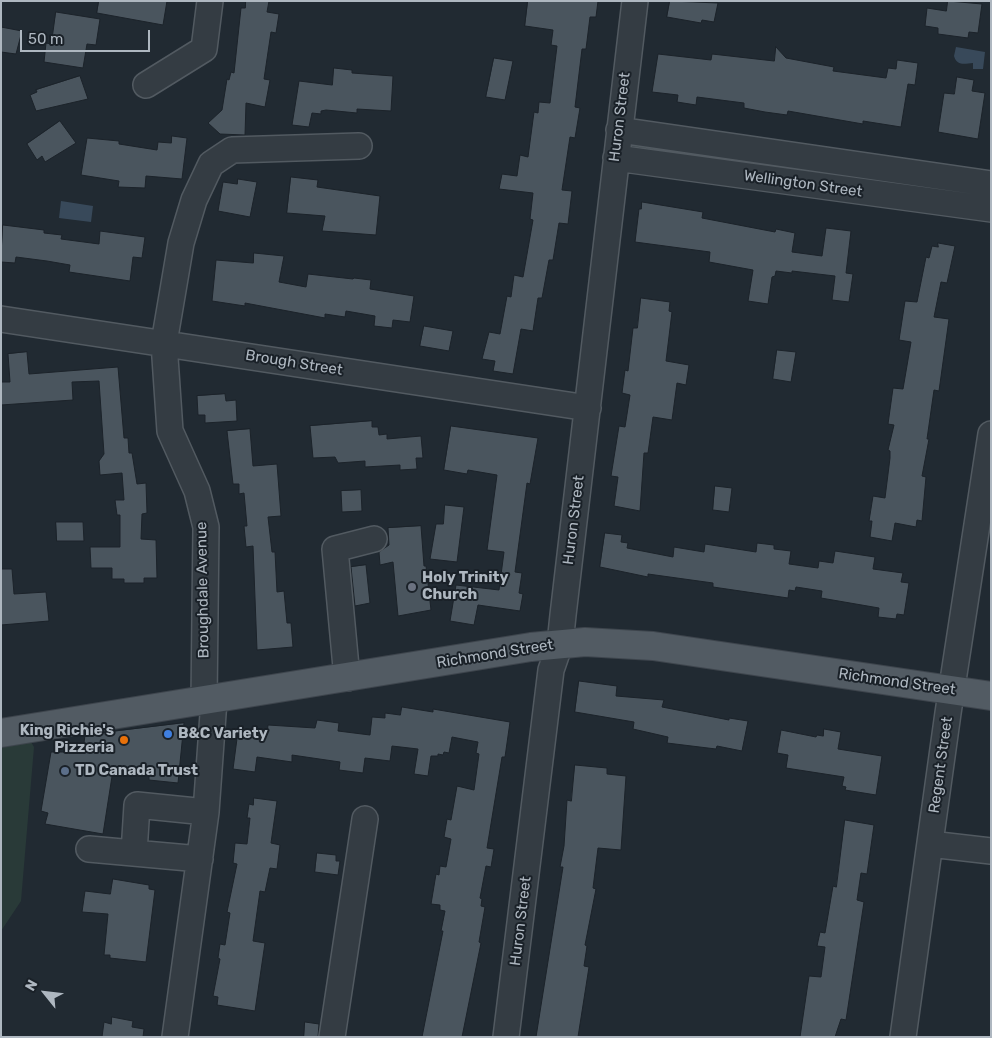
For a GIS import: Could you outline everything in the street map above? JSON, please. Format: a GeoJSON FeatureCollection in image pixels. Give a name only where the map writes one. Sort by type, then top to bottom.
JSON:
{"type":"FeatureCollection","features":[{"type":"Feature","properties":{"kind":"main road","name":"Richmond Street"},"geometry":{"type":"LineString","coordinates":[[1,733],[560,644],[584,642],[653,646],[991,696]]}},
{"type":"Feature","properties":{"kind":"street"},"geometry":{"type":"LineString","coordinates":[[146,85],[204,49],[210,1]]}},
{"type":"Feature","properties":{"kind":"street","name":"Huron Street"},"geometry":{"type":"LineString","coordinates":[[506,1037],[551,670],[560,644],[635,1]]}},
{"type":"Feature","properties":{"kind":"street","name":"Wellington Street"},"geometry":{"type":"LineString","coordinates":[[619,130],[991,184]]}},
{"type":"Feature","properties":{"kind":"street","name":"Broughdale Avenue"},"geometry":{"type":"LineString","coordinates":[[175,1037],[206,812],[209,701],[206,527],[197,490],[170,431],[164,343],[181,243],[194,200],[212,164],[232,150],[358,146]]}},
{"type":"Feature","properties":{"kind":"street","name":"Wellington Street"},"geometry":{"type":"LineString","coordinates":[[616,158],[991,209]]}},
{"type":"Feature","properties":{"kind":"street","name":"Brough Street"},"geometry":{"type":"LineString","coordinates":[[1,319],[588,408]]}},
{"type":"Feature","properties":{"kind":"street","name":"Regent Street"},"geometry":{"type":"LineString","coordinates":[[904,1037],[952,690],[991,434]]}},
{"type":"Feature","properties":{"kind":"street"},"geometry":{"type":"LineString","coordinates":[[347,678],[335,549],[374,539]]}},
{"type":"Feature","properties":{"kind":"street"},"geometry":{"type":"LineString","coordinates":[[134,853],[137,805],[206,812]]}},
{"type":"Feature","properties":{"kind":"street"},"geometry":{"type":"LineString","coordinates":[[332,1037],[365,819]]}},
{"type":"Feature","properties":{"kind":"street"},"geometry":{"type":"LineString","coordinates":[[930,844],[991,851]]}},
{"type":"Feature","properties":{"kind":"street"},"geometry":{"type":"LineString","coordinates":[[90,849],[200,859]]}},
{"type":"Feature","properties":{"kind":"shaded area"},"geometry":{"type":"Polygon","coordinates":[[[638,140],[812,166],[810,176],[638,150],[633,145],[638,140]]]}},
{"type":"Feature","properties":{"kind":"shaded area"},"geometry":{"type":"Polygon","coordinates":[[[31,742],[34,747],[21,901],[1,931],[1,748],[31,742]]]}},
{"type":"Feature","properties":{"kind":"water"},"geometry":{"type":"Polygon","coordinates":[[[956,47],[985,52],[983,69],[973,69],[973,63],[961,64],[957,61],[954,56],[956,47]]]}},
{"type":"Feature","properties":{"kind":"water"},"geometry":{"type":"Polygon","coordinates":[[[61,201],[93,206],[91,222],[59,218],[61,201]]]}},
{"type":"Feature","properties":{"kind":"building"},"geometry":{"type":"Polygon","coordinates":[[[99,1],[167,1],[163,25],[97,13],[99,1]]]}},
{"type":"Feature","properties":{"kind":"building"},"geometry":{"type":"Polygon","coordinates":[[[246,1],[269,1],[267,12],[279,14],[276,33],[271,32],[264,79],[270,80],[265,107],[246,103],[245,135],[220,134],[208,123],[222,110],[227,79],[229,80],[231,72],[234,73],[241,8],[245,8],[246,1]]]}},
{"type":"Feature","properties":{"kind":"building"},"geometry":{"type":"Polygon","coordinates":[[[528,1],[598,1],[596,17],[590,17],[586,49],[582,49],[575,107],[580,108],[575,138],[570,137],[562,190],[572,191],[568,224],[559,223],[553,260],[549,260],[542,298],[538,298],[533,331],[521,329],[513,374],[493,371],[495,361],[482,359],[489,332],[500,334],[507,296],[511,297],[514,275],[523,277],[533,220],[530,219],[533,193],[499,189],[502,174],[517,176],[520,155],[528,157],[534,112],[538,113],[539,102],[550,103],[557,46],[551,45],[553,30],[525,26],[528,1]]]}},
{"type":"Feature","properties":{"kind":"building"},"geometry":{"type":"Polygon","coordinates":[[[670,1],[718,3],[714,22],[702,20],[701,23],[667,17],[670,1]]]}},
{"type":"Feature","properties":{"kind":"building"},"geometry":{"type":"Polygon","coordinates":[[[948,1],[982,4],[978,33],[969,32],[968,38],[938,34],[938,28],[925,26],[927,8],[946,11],[948,1]]]}},
{"type":"Feature","properties":{"kind":"building"},"geometry":{"type":"Polygon","coordinates":[[[56,12],[100,19],[96,45],[87,44],[83,68],[44,62],[46,43],[51,44],[56,12]]]}},
{"type":"Feature","properties":{"kind":"building"},"geometry":{"type":"Polygon","coordinates":[[[1,27],[22,31],[16,54],[1,52],[1,27]]]}},
{"type":"Feature","properties":{"kind":"building"},"geometry":{"type":"Polygon","coordinates":[[[776,47],[786,58],[834,67],[833,71],[886,78],[888,68],[896,69],[897,60],[918,63],[915,85],[908,84],[901,127],[863,121],[863,124],[788,111],[787,115],[765,112],[744,108],[744,103],[697,97],[696,105],[677,102],[678,95],[652,92],[658,54],[711,60],[712,54],[774,61],[776,47]]]}},
{"type":"Feature","properties":{"kind":"building"},"geometry":{"type":"Polygon","coordinates":[[[494,58],[513,61],[505,100],[486,97],[494,58]]]}},
{"type":"Feature","properties":{"kind":"building"},"geometry":{"type":"Polygon","coordinates":[[[334,68],[352,70],[352,73],[393,76],[391,111],[357,109],[357,113],[326,110],[321,111],[321,114],[312,113],[309,127],[292,125],[299,81],[332,85],[334,68]]]}},
{"type":"Feature","properties":{"kind":"building"},"geometry":{"type":"Polygon","coordinates":[[[80,76],[88,99],[36,111],[30,95],[37,92],[36,90],[80,76]]]}},
{"type":"Feature","properties":{"kind":"building"},"geometry":{"type":"Polygon","coordinates":[[[957,77],[974,80],[972,91],[985,93],[978,139],[938,132],[944,93],[954,94],[957,77]]]}},
{"type":"Feature","properties":{"kind":"building"},"geometry":{"type":"Polygon","coordinates":[[[60,121],[76,143],[45,162],[42,156],[37,160],[27,144],[60,121]]]}},
{"type":"Feature","properties":{"kind":"building"},"geometry":{"type":"Polygon","coordinates":[[[172,136],[187,138],[182,179],[146,176],[145,188],[118,187],[119,181],[81,175],[87,138],[119,141],[119,144],[157,150],[158,142],[171,143],[172,136]]]}},
{"type":"Feature","properties":{"kind":"building"},"geometry":{"type":"Polygon","coordinates":[[[291,177],[318,180],[317,187],[380,196],[376,235],[322,231],[325,216],[287,213],[291,177]]]}},
{"type":"Feature","properties":{"kind":"building"},"geometry":{"type":"Polygon","coordinates":[[[238,179],[257,182],[250,217],[218,211],[223,182],[237,184],[238,179]]]}},
{"type":"Feature","properties":{"kind":"building"},"geometry":{"type":"Polygon","coordinates":[[[642,202],[703,212],[702,218],[775,232],[776,229],[795,233],[792,252],[822,256],[826,228],[851,231],[846,273],[853,274],[849,302],[832,300],[835,276],[792,271],[792,273],[776,271],[775,276],[772,277],[768,304],[748,301],[753,270],[709,262],[710,252],[635,242],[639,209],[641,209],[642,202]]]}},
{"type":"Feature","properties":{"kind":"building"},"geometry":{"type":"Polygon","coordinates":[[[3,225],[44,230],[44,233],[62,235],[61,239],[99,244],[100,231],[145,237],[142,258],[133,257],[130,281],[69,272],[70,265],[47,261],[16,257],[15,263],[1,262],[3,225]]]}},
{"type":"Feature","properties":{"kind":"building"},"geometry":{"type":"Polygon","coordinates":[[[938,243],[955,246],[947,283],[941,282],[934,317],[949,319],[939,391],[934,390],[927,439],[929,439],[922,476],[926,477],[922,521],[917,520],[916,527],[895,523],[892,541],[870,537],[872,521],[869,521],[873,496],[885,498],[890,458],[890,451],[888,450],[894,425],[888,424],[893,388],[903,389],[911,342],[899,340],[905,301],[917,302],[926,257],[929,258],[932,246],[938,247],[938,243]]]}},
{"type":"Feature","properties":{"kind":"building"},"geometry":{"type":"Polygon","coordinates":[[[254,253],[284,256],[279,282],[306,287],[308,274],[354,278],[371,280],[370,289],[414,296],[410,322],[393,320],[392,328],[374,326],[375,316],[346,311],[345,317],[325,314],[325,318],[245,303],[245,306],[212,301],[216,260],[253,263],[254,253]]]}},
{"type":"Feature","properties":{"kind":"building"},"geometry":{"type":"Polygon","coordinates":[[[641,298],[670,302],[669,311],[672,312],[666,361],[689,365],[686,385],[677,383],[672,420],[653,417],[648,453],[644,453],[640,511],[614,506],[618,477],[611,476],[619,426],[625,427],[630,395],[622,393],[625,370],[628,371],[633,328],[637,328],[641,298]]]}},
{"type":"Feature","properties":{"kind":"building"},"geometry":{"type":"Polygon","coordinates":[[[424,326],[453,331],[449,351],[420,346],[424,326]]]}},
{"type":"Feature","properties":{"kind":"building"},"geometry":{"type":"Polygon","coordinates":[[[777,350],[796,352],[791,382],[773,379],[777,350]]]}},
{"type":"Feature","properties":{"kind":"building"},"geometry":{"type":"Polygon","coordinates":[[[27,352],[29,374],[118,367],[124,438],[128,438],[129,453],[132,453],[137,484],[146,483],[147,513],[142,514],[141,539],[156,540],[157,578],[144,578],[144,583],[124,583],[124,579],[112,579],[112,568],[91,568],[90,547],[120,547],[120,515],[117,515],[115,500],[124,500],[122,473],[100,475],[99,461],[104,454],[99,381],[72,382],[73,400],[1,405],[1,382],[10,382],[8,354],[27,352]]]}},
{"type":"Feature","properties":{"kind":"building"},"geometry":{"type":"Polygon","coordinates":[[[225,394],[226,401],[236,400],[237,421],[205,423],[205,415],[198,415],[197,396],[225,394]]]}},
{"type":"Feature","properties":{"kind":"building"},"geometry":{"type":"Polygon","coordinates":[[[372,421],[372,427],[378,427],[379,435],[387,434],[387,439],[421,436],[423,458],[416,458],[417,469],[400,470],[400,465],[365,467],[365,461],[338,463],[335,457],[313,458],[310,426],[372,421]]]}},
{"type":"Feature","properties":{"kind":"building"},"geometry":{"type":"Polygon","coordinates":[[[451,426],[538,438],[530,484],[527,483],[515,572],[522,573],[519,593],[523,594],[520,611],[478,605],[474,625],[450,621],[456,585],[499,590],[504,552],[487,550],[497,475],[468,470],[467,474],[444,470],[451,426]]]}},
{"type":"Feature","properties":{"kind":"building"},"geometry":{"type":"Polygon","coordinates":[[[250,429],[253,466],[277,464],[281,516],[268,517],[272,552],[275,552],[277,592],[284,591],[287,623],[291,623],[293,647],[257,650],[253,546],[246,547],[244,526],[247,526],[244,493],[239,494],[239,484],[233,484],[227,431],[250,429]]]}},
{"type":"Feature","properties":{"kind":"building"},"geometry":{"type":"Polygon","coordinates":[[[715,486],[732,488],[729,512],[713,510],[715,486]]]}},
{"type":"Feature","properties":{"kind":"building"},"geometry":{"type":"Polygon","coordinates":[[[361,490],[362,511],[342,512],[341,491],[361,490]]]}},
{"type":"Feature","properties":{"kind":"building"},"geometry":{"type":"Polygon","coordinates":[[[445,505],[464,507],[457,562],[430,559],[436,524],[443,524],[445,505]]]}},
{"type":"Feature","properties":{"kind":"building"},"geometry":{"type":"Polygon","coordinates":[[[56,522],[83,522],[84,541],[57,541],[56,522]]]}},
{"type":"Feature","properties":{"kind":"building","name":"Holy Trinity Church"},"geometry":{"type":"Polygon","coordinates":[[[421,526],[424,566],[426,566],[431,610],[398,616],[393,562],[380,565],[379,552],[389,545],[388,528],[421,526]]]}},
{"type":"Feature","properties":{"kind":"building"},"geometry":{"type":"Polygon","coordinates":[[[605,533],[622,535],[621,542],[628,543],[627,548],[673,557],[674,547],[704,552],[705,544],[756,552],[757,543],[774,545],[774,549],[791,551],[789,564],[818,568],[819,561],[833,563],[835,551],[875,557],[873,569],[903,573],[901,582],[909,583],[904,615],[897,614],[896,619],[878,617],[879,608],[821,598],[822,591],[796,587],[795,591],[789,590],[788,598],[713,587],[713,583],[648,574],[648,577],[600,567],[605,533]]]}},
{"type":"Feature","properties":{"kind":"building"},"geometry":{"type":"Polygon","coordinates":[[[366,565],[370,603],[355,606],[351,567],[366,565]]]}},
{"type":"Feature","properties":{"kind":"building"},"geometry":{"type":"Polygon","coordinates":[[[1,569],[12,569],[14,594],[46,592],[49,621],[1,625],[1,569]]]}},
{"type":"Feature","properties":{"kind":"building"},"geometry":{"type":"Polygon","coordinates":[[[579,681],[617,686],[616,696],[664,700],[662,707],[729,720],[729,718],[748,721],[742,751],[717,746],[716,749],[667,743],[668,737],[633,729],[634,722],[575,712],[579,681]]]}},
{"type":"Feature","properties":{"kind":"building"},"geometry":{"type":"Polygon","coordinates":[[[402,707],[433,712],[433,709],[510,722],[505,757],[502,757],[487,848],[494,849],[491,867],[486,866],[480,898],[482,899],[481,906],[485,907],[479,942],[481,943],[462,1037],[422,1037],[443,931],[441,931],[445,911],[440,910],[440,905],[431,904],[436,874],[439,875],[440,866],[446,867],[451,839],[444,837],[447,819],[451,820],[457,786],[474,790],[479,754],[476,753],[478,742],[452,737],[449,753],[444,752],[443,755],[431,756],[428,776],[414,774],[418,749],[392,746],[390,761],[365,758],[363,773],[339,770],[340,762],[292,755],[292,762],[257,757],[255,772],[233,769],[238,731],[267,734],[268,725],[315,728],[317,720],[339,723],[338,731],[370,735],[372,717],[385,718],[385,713],[400,715],[402,707]]]}},
{"type":"Feature","properties":{"kind":"building"},"geometry":{"type":"Polygon","coordinates":[[[184,723],[178,783],[149,780],[149,775],[113,770],[103,834],[45,824],[48,813],[41,811],[51,752],[70,752],[72,745],[84,743],[85,735],[184,723]]]}},
{"type":"Feature","properties":{"kind":"building"},"geometry":{"type":"Polygon","coordinates":[[[824,729],[841,732],[838,749],[882,756],[876,795],[845,790],[846,787],[842,786],[844,777],[786,768],[788,755],[777,753],[781,730],[816,737],[817,735],[823,736],[824,729]]]}},
{"type":"Feature","properties":{"kind":"building"},"geometry":{"type":"Polygon","coordinates":[[[575,765],[607,768],[607,774],[626,776],[621,850],[598,848],[593,888],[596,889],[585,945],[587,946],[584,966],[589,967],[578,1037],[536,1037],[563,867],[560,867],[564,846],[567,800],[571,801],[575,765]]]}},
{"type":"Feature","properties":{"kind":"building"},"geometry":{"type":"Polygon","coordinates":[[[254,798],[277,801],[271,843],[280,845],[277,869],[270,868],[265,892],[260,891],[253,941],[265,943],[255,1011],[217,1005],[218,997],[213,996],[220,959],[218,958],[220,944],[225,945],[230,913],[227,912],[237,864],[233,863],[235,843],[247,844],[250,818],[247,818],[249,804],[253,805],[254,798]]]}},
{"type":"Feature","properties":{"kind":"building"},"geometry":{"type":"Polygon","coordinates":[[[845,820],[874,825],[867,874],[861,873],[857,900],[864,902],[846,1020],[841,1019],[835,1037],[800,1037],[809,976],[821,977],[825,947],[817,946],[820,932],[825,933],[833,886],[836,887],[845,820]]]}},
{"type":"Feature","properties":{"kind":"building"},"geometry":{"type":"Polygon","coordinates":[[[317,853],[336,855],[336,861],[340,861],[338,875],[315,872],[317,853]]]}},
{"type":"Feature","properties":{"kind":"building"},"geometry":{"type":"Polygon","coordinates":[[[113,879],[149,885],[149,889],[155,890],[146,962],[110,958],[110,955],[104,955],[108,914],[82,912],[85,891],[110,894],[113,879]]]}},
{"type":"Feature","properties":{"kind":"building"},"geometry":{"type":"Polygon","coordinates":[[[112,1017],[133,1021],[132,1027],[144,1029],[143,1037],[102,1037],[104,1022],[111,1024],[112,1017]]]}},
{"type":"Feature","properties":{"kind":"building"},"geometry":{"type":"Polygon","coordinates":[[[305,1022],[319,1024],[318,1037],[304,1037],[305,1022]]]}},
{"type":"Feature","properties":{"kind":"place","name":"Holy Trinity Church"},"geometry":{"type":"Point","coordinates":[412,587]}},
{"type":"Feature","properties":{"kind":"place","name":"B&C Variety"},"geometry":{"type":"Point","coordinates":[168,734]}},
{"type":"Feature","properties":{"kind":"place","name":"King Richie's Pizzeria"},"geometry":{"type":"Point","coordinates":[124,740]}},
{"type":"Feature","properties":{"kind":"place","name":"TD Canada Trust"},"geometry":{"type":"Point","coordinates":[65,771]}}]}
